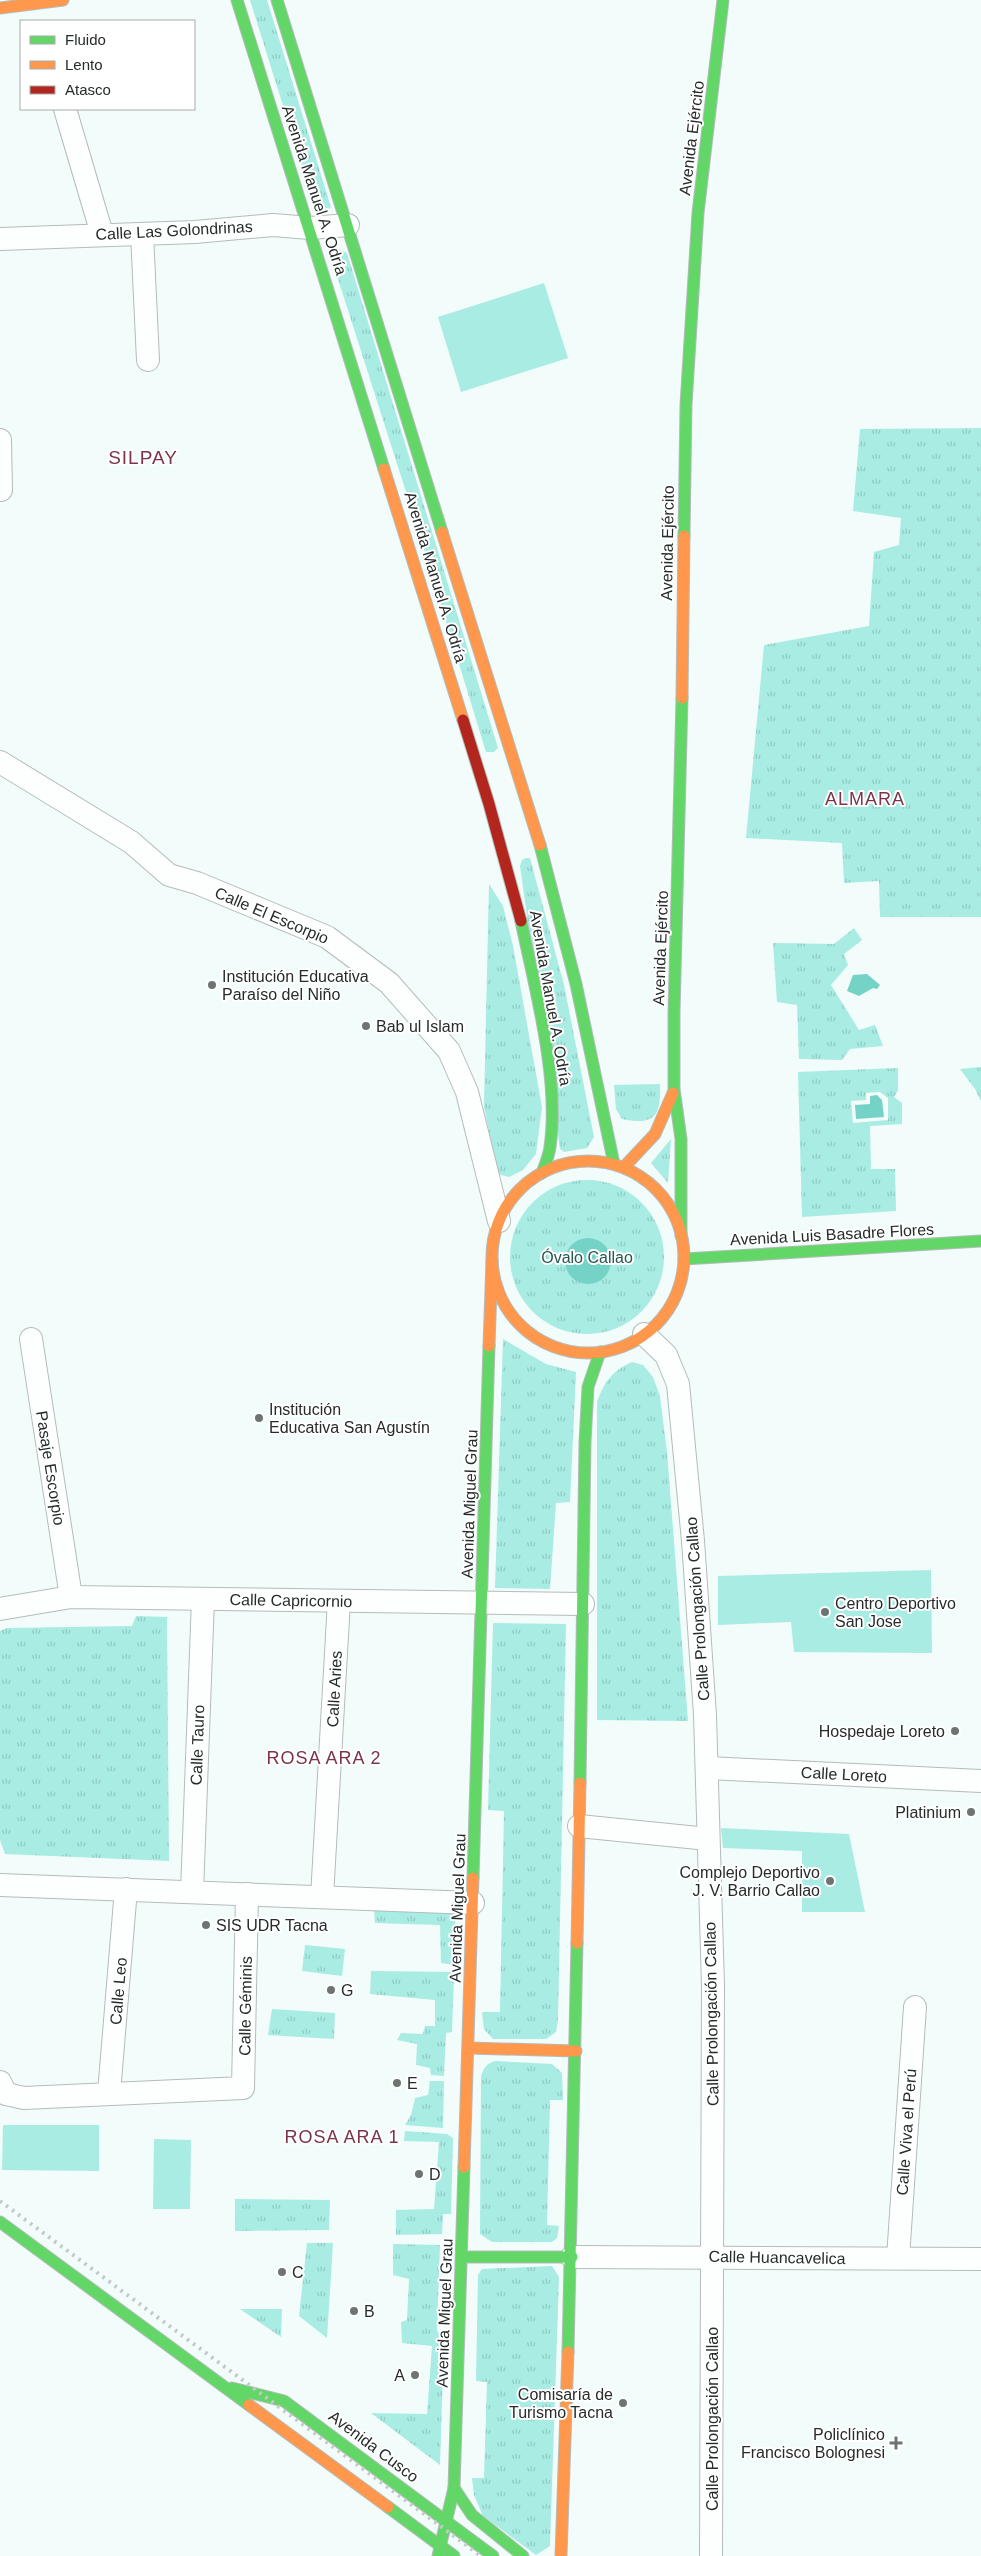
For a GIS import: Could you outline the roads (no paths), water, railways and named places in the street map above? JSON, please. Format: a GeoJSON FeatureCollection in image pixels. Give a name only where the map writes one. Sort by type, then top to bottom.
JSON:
{"type":"FeatureCollection","features":[{"type":"Feature","properties":{"kind":"main road"},"geometry":{"type":"LineString","coordinates":[[0,8],[35,8],[64,0]]}},
{"type":"Feature","properties":{"kind":"main road","name":"Avenida Manuel A. Odría"},"geometry":{"type":"LineString","coordinates":[[237,0],[494,803],[539,1005],[553,1102],[550,1150],[542,1173]]}},
{"type":"Feature","properties":{"kind":"main road","name":"Avenida Manuel A. Odría"},"geometry":{"type":"LineString","coordinates":[[277,0],[348,225],[520,798],[548,872],[619,1165]]}},
{"type":"Feature","properties":{"kind":"main road","name":"Avenida Ejército"},"geometry":{"type":"LineString","coordinates":[[681,1236],[681,1139],[674,1089],[686,405],[698,213],[723,0]]}},
{"type":"Feature","properties":{"kind":"main road","name":"Avenida Ejército"},"geometry":{"type":"LineString","coordinates":[[619,1165],[646,1148],[665,1121],[674,1089]]}},
{"type":"Feature","properties":{"kind":"main road"},"geometry":{"type":"LineString","coordinates":[[582,1160],[619,1165],[637,1173],[659,1191],[671,1208],[681,1236],[684,1259],[681,1281],[673,1301],[660,1319],[644,1334],[623,1346],[600,1352],[582,1353],[557,1347],[534,1336],[521,1326],[501,1298],[492,1260],[494,1240],[499,1221],[516,1193],[542,1173],[567,1163],[582,1160]]}},
{"type":"Feature","properties":{"kind":"main road","name":"Avenida Luis Basadre Flores"},"geometry":{"type":"LineString","coordinates":[[684,1259],[981,1241]]}},
{"type":"Feature","properties":{"kind":"main road","name":"Avenida Miguel Grau"},"geometry":{"type":"LineString","coordinates":[[440,2551],[454,2488],[492,1260]]}},
{"type":"Feature","properties":{"kind":"main road"},"geometry":{"type":"LineString","coordinates":[[559,2555],[572,2257],[588,1387],[600,1352]]}},
{"type":"Feature","properties":{"kind":"main road"},"geometry":{"type":"LineString","coordinates":[[469,2048],[576,2051]]}},
{"type":"Feature","properties":{"kind":"main road","name":"Avenida Cusco"},"geometry":{"type":"LineString","coordinates":[[0,2222],[440,2551],[454,2556]]}},
{"type":"Feature","properties":{"kind":"main road"},"geometry":{"type":"LineString","coordinates":[[462,2257],[572,2257]]}},
{"type":"Feature","properties":{"kind":"main road","name":"Avenida Cusco"},"geometry":{"type":"LineString","coordinates":[[223,2387],[260,2393],[284,2401],[493,2556]]}},
{"type":"Feature","properties":{"kind":"main road"},"geometry":{"type":"LineString","coordinates":[[454,2488],[472,2515],[523,2556]]}},
{"type":"Feature","properties":{"kind":"street"},"geometry":{"type":"LineString","coordinates":[[65,110],[102,234]]}},
{"type":"Feature","properties":{"kind":"street","name":"Calle Las Golondrinas"},"geometry":{"type":"LineString","coordinates":[[0,239],[195,232],[272,225],[310,228],[348,225]]}},
{"type":"Feature","properties":{"kind":"street"},"geometry":{"type":"LineString","coordinates":[[142,234],[148,360]]}},
{"type":"Feature","properties":{"kind":"street"},"geometry":{"type":"LineString","coordinates":[[0,440],[1,490]]}},
{"type":"Feature","properties":{"kind":"street","name":"Calle El Escorpio"},"geometry":{"type":"LineString","coordinates":[[0,762],[131,842],[169,875],[197,883],[327,937],[389,983],[449,1051],[467,1092],[499,1221]]}},
{"type":"Feature","properties":{"kind":"street","name":"Calle Prolongación Callao"},"geometry":{"type":"LineString","coordinates":[[644,1334],[666,1355],[678,1384],[693,1541],[708,1768],[708,1839],[713,1986],[711,2556]]}},
{"type":"Feature","properties":{"kind":"street","name":"Pasaje Escorpio"},"geometry":{"type":"LineString","coordinates":[[31,1340],[71,1597]]}},
{"type":"Feature","properties":{"kind":"street","name":"Calle Capricornio"},"geometry":{"type":"LineString","coordinates":[[0,1608],[71,1597],[583,1604]]}},
{"type":"Feature","properties":{"kind":"street","name":"Calle Tauro"},"geometry":{"type":"LineString","coordinates":[[192,1892],[202,1599]]}},
{"type":"Feature","properties":{"kind":"street","name":"Calle Aries"},"geometry":{"type":"LineString","coordinates":[[322,1897],[339,1601]]}},
{"type":"Feature","properties":{"kind":"street","name":"Calle Loreto"},"geometry":{"type":"LineString","coordinates":[[708,1768],[981,1781]]}},
{"type":"Feature","properties":{"kind":"street"},"geometry":{"type":"LineString","coordinates":[[579,1826],[708,1839]]}},
{"type":"Feature","properties":{"kind":"street"},"geometry":{"type":"LineString","coordinates":[[0,1885],[473,1903]]}},
{"type":"Feature","properties":{"kind":"street","name":"Calle Leo"},"geometry":{"type":"LineString","coordinates":[[109,2093],[126,1889]]}},
{"type":"Feature","properties":{"kind":"street","name":"Calle Géminis"},"geometry":{"type":"LineString","coordinates":[[109,2093],[243,2088],[247,1894]]}},
{"type":"Feature","properties":{"kind":"street","name":"Calle Viva el Perú"},"geometry":{"type":"LineString","coordinates":[[898,2258],[914,2007]]}},
{"type":"Feature","properties":{"kind":"street"},"geometry":{"type":"LineString","coordinates":[[3,2088],[24,2098],[109,2093]]}},
{"type":"Feature","properties":{"kind":"street","name":"Calle Huancavelica"},"geometry":{"type":"LineString","coordinates":[[572,2257],[712,2256],[981,2259]]}},
{"type":"Feature","properties":{"kind":"railway"},"geometry":{"type":"LineString","coordinates":[[0,2201],[481,2556]]}},
{"type":"Feature","properties":{"kind":"place","name":"Institución Educativa Paraíso del Niño"},"geometry":{"type":"Point","coordinates":[212,985]}},
{"type":"Feature","properties":{"kind":"place","name":"Bab ul Islam"},"geometry":{"type":"Point","coordinates":[366,1026]}},
{"type":"Feature","properties":{"kind":"place","name":"Institución Educativa San Agustín"},"geometry":{"type":"Point","coordinates":[259,1418]}},
{"type":"Feature","properties":{"kind":"place","name":"Centro Deportivo San Jose"},"geometry":{"type":"Point","coordinates":[825,1612]}},
{"type":"Feature","properties":{"kind":"place","name":"Hospedaje Loreto"},"geometry":{"type":"Point","coordinates":[955,1731]}},
{"type":"Feature","properties":{"kind":"place","name":"Platinium"},"geometry":{"type":"Point","coordinates":[971,1812]}},
{"type":"Feature","properties":{"kind":"place","name":"Complejo Deportivo J. V. Barrio Callao"},"geometry":{"type":"Point","coordinates":[830,1881]}},
{"type":"Feature","properties":{"kind":"place","name":"SIS UDR Tacna"},"geometry":{"type":"Point","coordinates":[206,1925]}},
{"type":"Feature","properties":{"kind":"place","name":"G"},"geometry":{"type":"Point","coordinates":[331,1990]}},
{"type":"Feature","properties":{"kind":"place","name":"E"},"geometry":{"type":"Point","coordinates":[397,2083]}},
{"type":"Feature","properties":{"kind":"place","name":"D"},"geometry":{"type":"Point","coordinates":[419,2174]}},
{"type":"Feature","properties":{"kind":"place","name":"C"},"geometry":{"type":"Point","coordinates":[282,2272]}},
{"type":"Feature","properties":{"kind":"place","name":"B"},"geometry":{"type":"Point","coordinates":[354,2311]}},
{"type":"Feature","properties":{"kind":"place","name":"A"},"geometry":{"type":"Point","coordinates":[415,2375]}},
{"type":"Feature","properties":{"kind":"place","name":"Comisaría de Turismo Tacna"},"geometry":{"type":"Point","coordinates":[623,2403]}},
{"type":"Feature","properties":{"kind":"place","name":"Policlínico Francisco Bolognesi"},"geometry":{"type":"Point","coordinates":[896,2443]}},
{"type":"Feature","properties":{"kind":"district","name":"SILPAY"},"geometry":{"type":"Point","coordinates":[143,457]}},
{"type":"Feature","properties":{"kind":"district","name":"ALMARA"},"geometry":{"type":"Point","coordinates":[865,799]}},
{"type":"Feature","properties":{"kind":"district","name":"ROSA ARA 2"},"geometry":{"type":"Point","coordinates":[324,1758]}},
{"type":"Feature","properties":{"kind":"district","name":"ROSA ARA 1"},"geometry":{"type":"Point","coordinates":[342,2137]}},
{"type":"Feature","properties":{"kind":"park label","name":"Óvalo Callao"},"geometry":{"type":"Point","coordinates":[587,1257]}}]}
